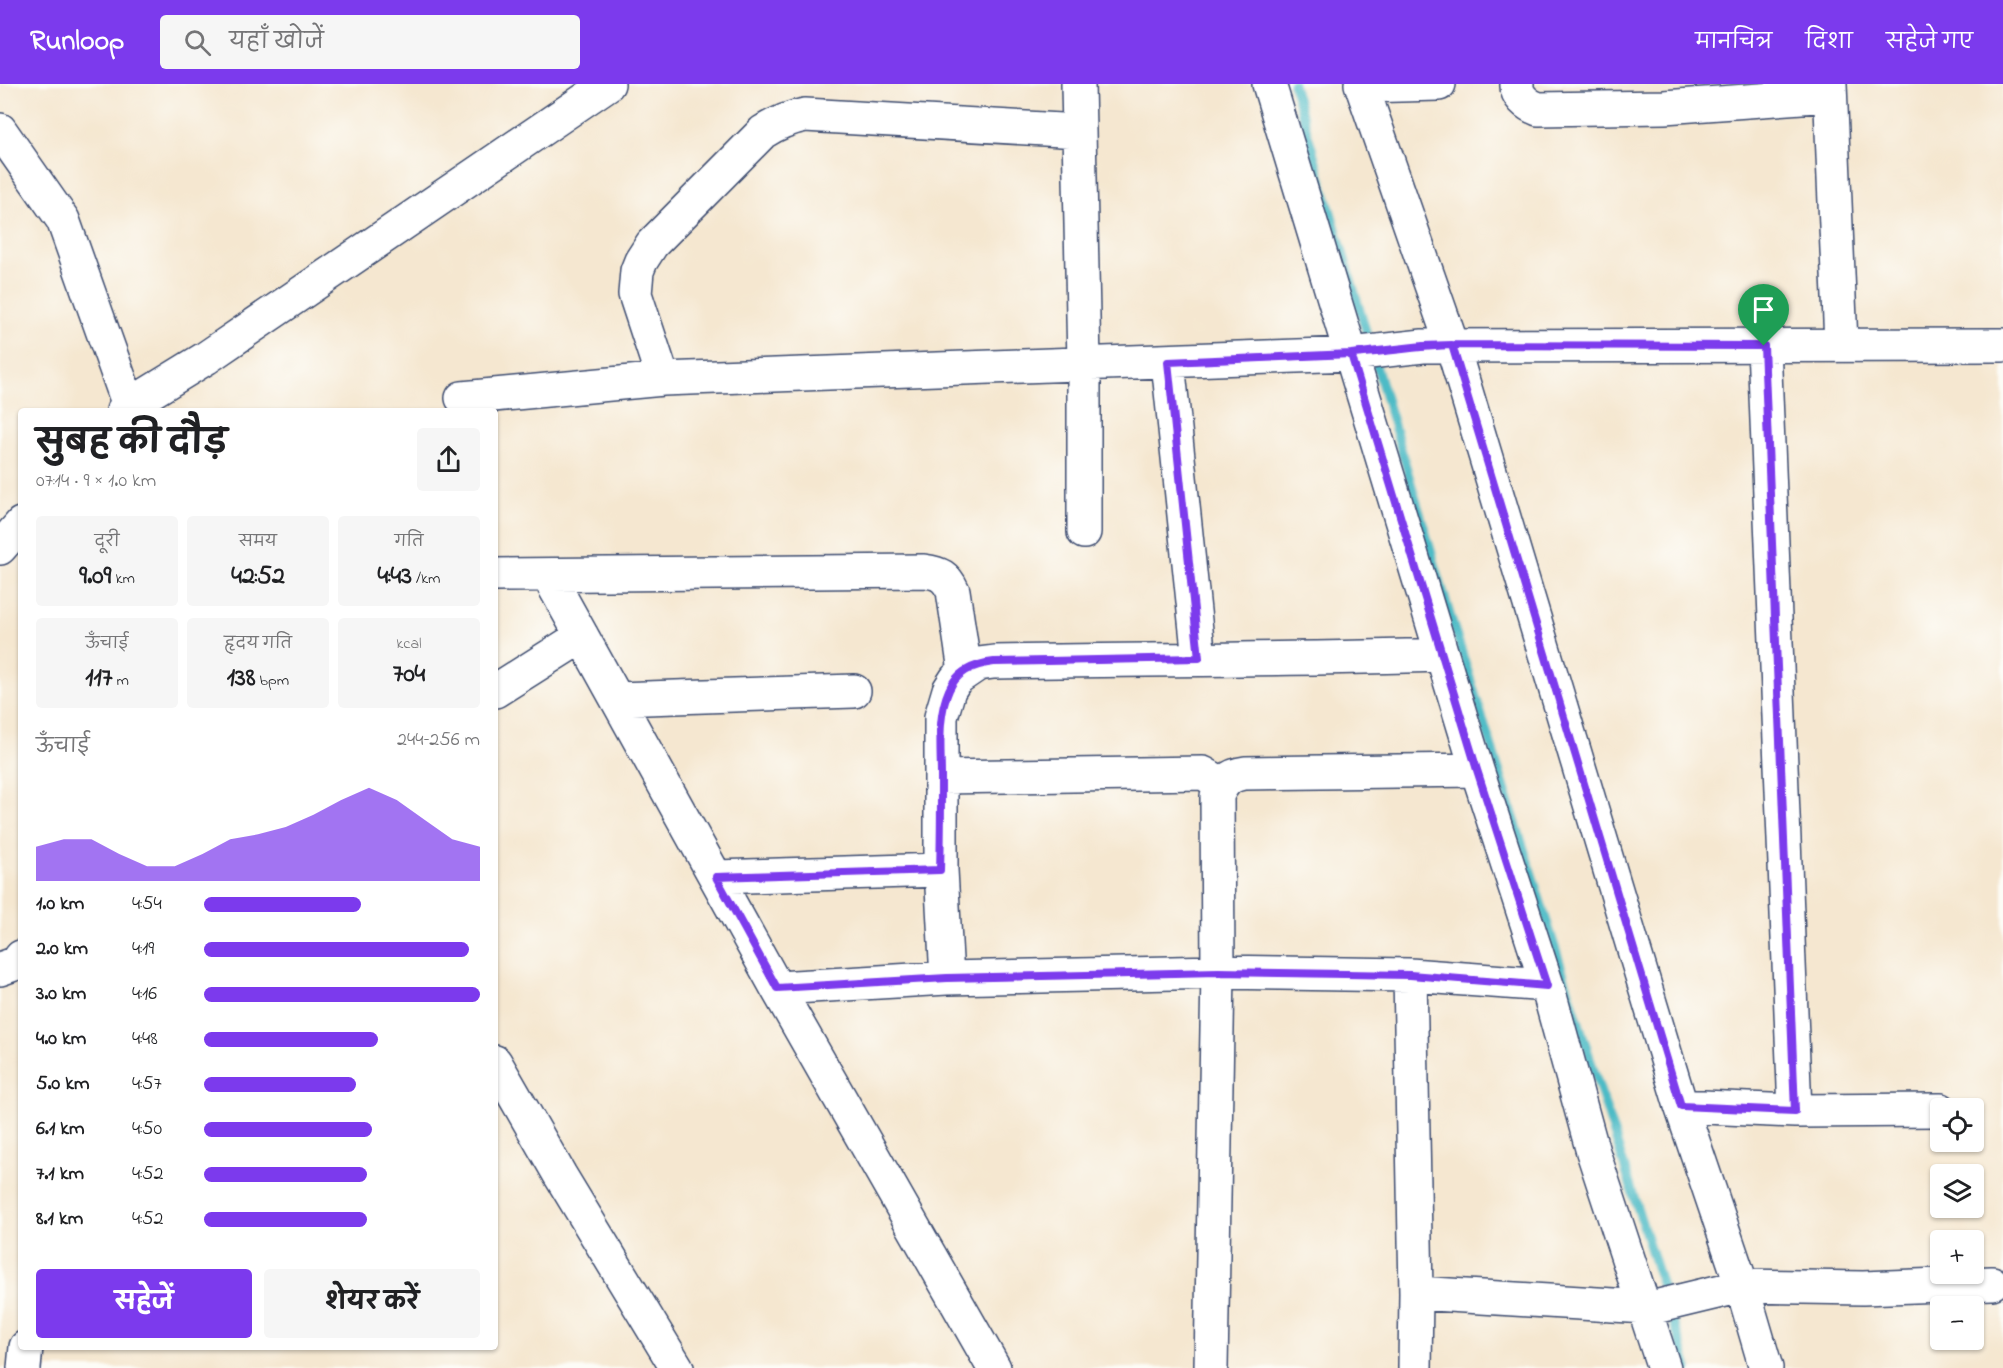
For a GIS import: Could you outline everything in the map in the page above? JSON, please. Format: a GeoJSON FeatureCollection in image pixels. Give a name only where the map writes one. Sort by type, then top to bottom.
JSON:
{"type":"FeatureCollection","features":[{"type":"Feature","properties":{"kind":"street"},"geometry":{"type":"LineString","coordinates":[[129,408],[206,358],[609,84]]}},
{"type":"Feature","properties":{"kind":"street"},"geometry":{"type":"LineString","coordinates":[[1078,84],[1084,363],[1084,532]]}},
{"type":"Feature","properties":{"kind":"street"},"geometry":{"type":"LineString","coordinates":[[1269,84],[1360,354],[1442,655],[1547,986],[1593,1152],[1652,1306],[1664,1368]]}},
{"type":"Feature","properties":{"kind":"street"},"geometry":{"type":"LineString","coordinates":[[1439,84],[1361,85],[1437,345],[1681,1106],[1742,1287],[1766,1368]]}},
{"type":"Feature","properties":{"kind":"street"},"geometry":{"type":"LineString","coordinates":[[1517,84],[1517,89],[1528,106],[1538,109],[1664,107],[1830,89],[1841,344]]}},
{"type":"Feature","properties":{"kind":"street"},"geometry":{"type":"LineString","coordinates":[[663,379],[635,294],[637,271],[641,261],[660,236],[763,132],[776,124],[805,115],[1079,131]]}},
{"type":"Feature","properties":{"kind":"street"},"geometry":{"type":"LineString","coordinates":[[0,130],[63,220],[127,408]]}},
{"type":"Feature","properties":{"kind":"street"},"geometry":{"type":"LineString","coordinates":[[462,398],[663,379],[1360,354],[1437,345],[2003,345]]}},
{"type":"Feature","properties":{"kind":"street"},"geometry":{"type":"LineString","coordinates":[[1764,346],[1795,1111]]}},
{"type":"Feature","properties":{"kind":"street"},"geometry":{"type":"LineString","coordinates":[[1168,362],[1199,658]]}},
{"type":"Feature","properties":{"kind":"street"},"geometry":{"type":"LineString","coordinates":[[0,548],[18,527]]}},
{"type":"Feature","properties":{"kind":"street"},"geometry":{"type":"LineString","coordinates":[[498,575],[924,571],[938,573],[948,579],[954,591],[965,671]]}},
{"type":"Feature","properties":{"kind":"street"},"geometry":{"type":"LineString","coordinates":[[548,575],[777,988],[994,1368]]}},
{"type":"Feature","properties":{"kind":"street"},"geometry":{"type":"LineString","coordinates":[[498,689],[582,636]]}},
{"type":"Feature","properties":{"kind":"street"},"geometry":{"type":"LineString","coordinates":[[947,978],[940,870],[941,717],[949,690],[965,671],[978,664],[994,662],[1199,658],[1320,659],[1442,655]]}},
{"type":"Feature","properties":{"kind":"street"},"geometry":{"type":"LineString","coordinates":[[617,699],[854,691]]}},
{"type":"Feature","properties":{"kind":"street"},"geometry":{"type":"LineString","coordinates":[[1211,1368],[1218,972],[1217,796],[1222,784],[1233,775],[1245,773],[1477,770]]}},
{"type":"Feature","properties":{"kind":"street"},"geometry":{"type":"LineString","coordinates":[[941,777],[1203,773],[1222,784]]}},
{"type":"Feature","properties":{"kind":"street"},"geometry":{"type":"LineString","coordinates":[[716,877],[940,870]]}},
{"type":"Feature","properties":{"kind":"street"},"geometry":{"type":"LineString","coordinates":[[777,988],[947,978],[1218,972],[1410,975],[1547,986]]}},
{"type":"Feature","properties":{"kind":"street"},"geometry":{"type":"LineString","coordinates":[[1410,975],[1416,1293],[1415,1368]]}},
{"type":"Feature","properties":{"kind":"street"},"geometry":{"type":"LineString","coordinates":[[498,1067],[560,1175],[677,1368]]}},
{"type":"Feature","properties":{"kind":"street"},"geometry":{"type":"LineString","coordinates":[[1681,1106],[1795,1111],[1930,1110]]}},
{"type":"Feature","properties":{"kind":"street"},"geometry":{"type":"LineString","coordinates":[[1416,1293],[1652,1306],[1742,1287],[1863,1288],[1992,1283]]}},
{"type":"Feature","properties":{"kind":"street"},"geometry":{"type":"LineString","coordinates":[[24,1368],[26,1350]]}},
{"type":"Feature","properties":{"kind":"waterway"},"geometry":{"type":"LineString","coordinates":[[1293,84],[1451,618],[1688,1368]]}},
{"type":"Feature","properties":{"kind":"route"},"geometry":{"type":"LineString","coordinates":[[1764,346],[1452,345],[1369,353],[1168,362],[1199,658],[994,662],[978,664],[965,671],[949,690],[941,717],[940,870],[716,877],[777,988],[947,978],[1218,972],[1410,975],[1547,986],[1477,770],[1351,354],[1369,353],[1423,346],[1452,345],[1681,1106],[1795,1111],[1764,346]]}}]}
